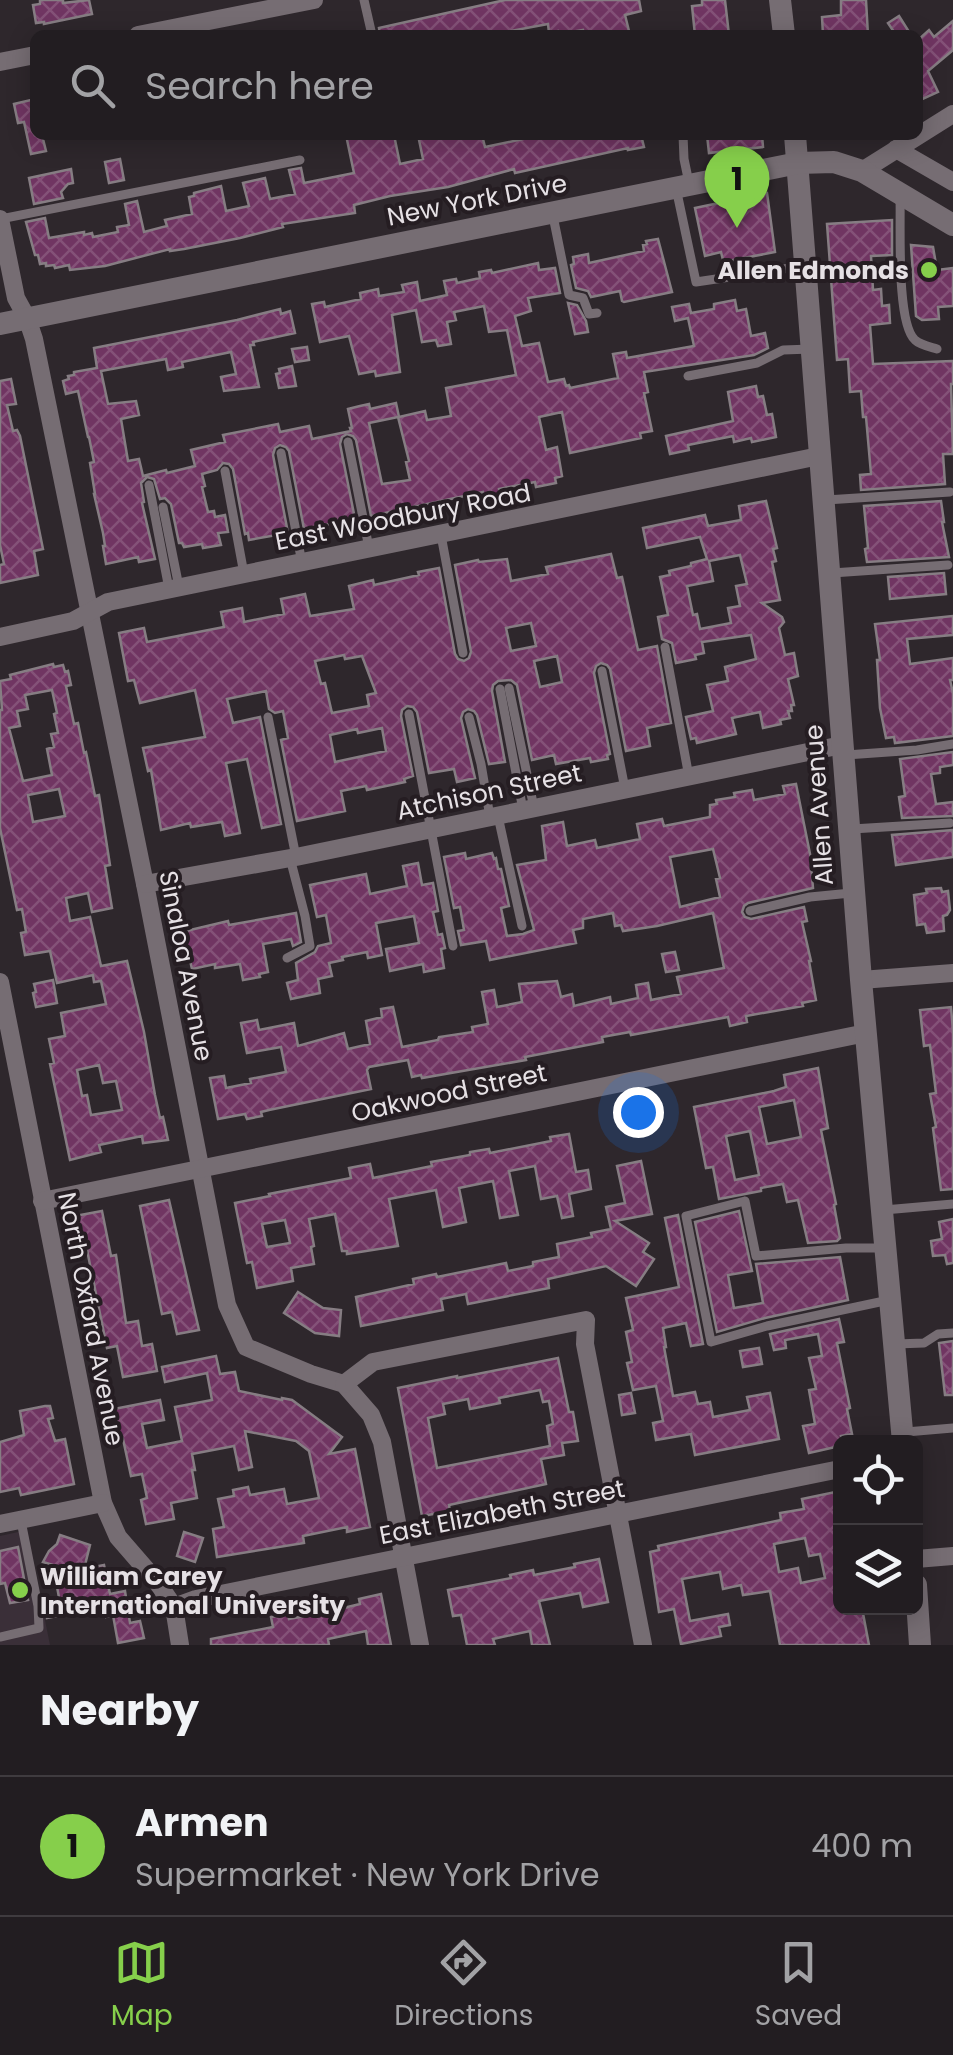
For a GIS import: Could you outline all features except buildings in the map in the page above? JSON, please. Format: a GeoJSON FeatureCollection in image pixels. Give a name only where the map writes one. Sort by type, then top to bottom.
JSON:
{"type":"FeatureCollection","features":[{"type":"Feature","properties":{"kind":"street"},"geometry":{"type":"LineString","coordinates":[[163,30],[314,0]]}},
{"type":"Feature","properties":{"kind":"street"},"geometry":{"type":"LineString","coordinates":[[780,0],[783,30]]}},
{"type":"Feature","properties":{"kind":"street"},"geometry":{"type":"LineString","coordinates":[[0,62],[30,57]]}},
{"type":"Feature","properties":{"kind":"street"},"geometry":{"type":"LineString","coordinates":[[923,132],[953,114]]}},
{"type":"Feature","properties":{"kind":"street","name":"Allen Avenue"},"geometry":{"type":"LineString","coordinates":[[796,140],[861,980],[903,1435]]}},
{"type":"Feature","properties":{"kind":"street"},"geometry":{"type":"LineString","coordinates":[[862,172],[911,140]]}},
{"type":"Feature","properties":{"kind":"street"},"geometry":{"type":"LineString","coordinates":[[896,149],[953,182]]}},
{"type":"Feature","properties":{"kind":"street","name":"New York Drive"},"geometry":{"type":"LineString","coordinates":[[0,324],[798,164],[834,162],[862,172],[953,225]]}},
{"type":"Feature","properties":{"kind":"street","name":"Sinaloa Avenue"},"geometry":{"type":"LineString","coordinates":[[0,219],[16,298],[28,318],[90,612],[227,1305],[246,1348],[344,1384]]}},
{"type":"Feature","properties":{"kind":"street","name":"East Woodbury Road"},"geometry":{"type":"LineString","coordinates":[[0,637],[74,621],[108,602],[820,456]]}},
{"type":"Feature","properties":{"kind":"street","name":"Atchison Street"},"geometry":{"type":"LineString","coordinates":[[145,884],[689,776],[843,750]]}},
{"type":"Feature","properties":{"kind":"street"},"geometry":{"type":"LineString","coordinates":[[861,980],[953,973]]}},
{"type":"Feature","properties":{"kind":"street","name":"North Oxford Avenue"},"geometry":{"type":"LineString","coordinates":[[0,982],[103,1503],[118,1537],[174,1607],[180,1645]]}},
{"type":"Feature","properties":{"kind":"street","name":"Oakwood Street"},"geometry":{"type":"LineString","coordinates":[[42,1202],[866,1033]]}},
{"type":"Feature","properties":{"kind":"street"},"geometry":{"type":"LineString","coordinates":[[420,1645],[382,1442],[371,1414],[344,1384],[373,1362],[586,1320],[585,1344],[643,1645]]}},
{"type":"Feature","properties":{"kind":"street","name":"East Elizabeth Street"},"geometry":{"type":"LineString","coordinates":[[174,1607],[196,1598],[833,1471]]}},
{"type":"Feature","properties":{"kind":"street"},"geometry":{"type":"LineString","coordinates":[[0,1524],[103,1503]]}},
{"type":"Feature","properties":{"kind":"street"},"geometry":{"type":"LineString","coordinates":[[923,1558],[953,1556]]}},
{"type":"Feature","properties":{"kind":"street"},"geometry":{"type":"LineString","coordinates":[[918,1615],[920,1645]]}},
{"type":"Feature","properties":{"kind":"lane"},"geometry":{"type":"LineString","coordinates":[[364,0],[371,30]]}},
{"type":"Feature","properties":{"kind":"lane"},"geometry":{"type":"LineString","coordinates":[[683,140],[683,186],[696,282],[806,266]]}},
{"type":"Feature","properties":{"kind":"lane"},"geometry":{"type":"LineString","coordinates":[[0,219],[300,160]]}},
{"type":"Feature","properties":{"kind":"lane"},"geometry":{"type":"LineString","coordinates":[[900,194],[902,301],[907,327],[915,340],[938,349]]}},
{"type":"Feature","properties":{"kind":"lane"},"geometry":{"type":"LineString","coordinates":[[552,213],[568,293],[584,298],[588,314],[597,312]]}},
{"type":"Feature","properties":{"kind":"lane"},"geometry":{"type":"LineString","coordinates":[[688,376],[757,363],[782,350],[812,349]]}},
{"type":"Feature","properties":{"kind":"lane"},"geometry":{"type":"LineString","coordinates":[[348,442],[369,550]]}},
{"type":"Feature","properties":{"kind":"lane"},"geometry":{"type":"LineString","coordinates":[[281,453],[302,563]]}},
{"type":"Feature","properties":{"kind":"lane"},"geometry":{"type":"LineString","coordinates":[[225,471],[244,574]]}},
{"type":"Feature","properties":{"kind":"lane"},"geometry":{"type":"LineString","coordinates":[[149,485],[174,588]]}},
{"type":"Feature","properties":{"kind":"lane"},"geometry":{"type":"LineString","coordinates":[[823,500],[950,492]]}},
{"type":"Feature","properties":{"kind":"lane"},"geometry":{"type":"LineString","coordinates":[[163,508],[174,588]]}},
{"type":"Feature","properties":{"kind":"lane"},"geometry":{"type":"LineString","coordinates":[[441,535],[463,653]]}},
{"type":"Feature","properties":{"kind":"lane"},"geometry":{"type":"LineString","coordinates":[[829,573],[948,565]]}},
{"type":"Feature","properties":{"kind":"lane"},"geometry":{"type":"LineString","coordinates":[[665,647],[689,776]]}},
{"type":"Feature","properties":{"kind":"lane"},"geometry":{"type":"LineString","coordinates":[[602,672],[625,790]]}},
{"type":"Feature","properties":{"kind":"lane"},"geometry":{"type":"LineString","coordinates":[[505,689],[528,809]]}},
{"type":"Feature","properties":{"kind":"lane"},"geometry":{"type":"LineString","coordinates":[[410,714],[453,946]]}},
{"type":"Feature","properties":{"kind":"lane"},"geometry":{"type":"LineString","coordinates":[[268,717],[310,946],[286,958]]}},
{"type":"Feature","properties":{"kind":"lane"},"geometry":{"type":"LineString","coordinates":[[468,717],[522,926]]}},
{"type":"Feature","properties":{"kind":"lane"},"geometry":{"type":"LineString","coordinates":[[843,750],[917,750],[953,744]]}},
{"type":"Feature","properties":{"kind":"lane"},"geometry":{"type":"LineString","coordinates":[[849,829],[950,823]]}},
{"type":"Feature","properties":{"kind":"lane"},"geometry":{"type":"LineString","coordinates":[[750,911],[810,897],[854,893]]}},
{"type":"Feature","properties":{"kind":"lane"},"geometry":{"type":"LineString","coordinates":[[884,1248],[756,1256],[745,1202],[686,1216],[711,1342],[889,1300]]}},
{"type":"Feature","properties":{"kind":"lane"},"geometry":{"type":"LineString","coordinates":[[881,1210],[953,1204]]}},
{"type":"Feature","properties":{"kind":"lane"},"geometry":{"type":"LineString","coordinates":[[893,1344],[924,1343],[938,1334],[953,1332]]}},
{"type":"Feature","properties":{"kind":"lane"},"geometry":{"type":"LineString","coordinates":[[918,1435],[953,1428]]}},
{"type":"Feature","properties":{"kind":"lane"},"geometry":{"type":"LineString","coordinates":[[0,1637],[39,1628],[21,1521]]}},
{"type":"Feature","properties":{"kind":"shaded area","name":"William Carey International University"},"geometry":{"type":"Polygon","coordinates":[[[27,1530],[50,1645],[0,1645],[0,1536],[27,1530]]]}},
{"type":"Feature","properties":{"kind":"place","name":"Armen"},"geometry":{"type":"Point","coordinates":[737,228]}},
{"type":"Feature","properties":{"kind":"place","name":"Allen Edmonds"},"geometry":{"type":"Point","coordinates":[929,270]}},
{"type":"Feature","properties":{"kind":"place","name":"William Carey International University"},"geometry":{"type":"Point","coordinates":[20,1590]}}]}
